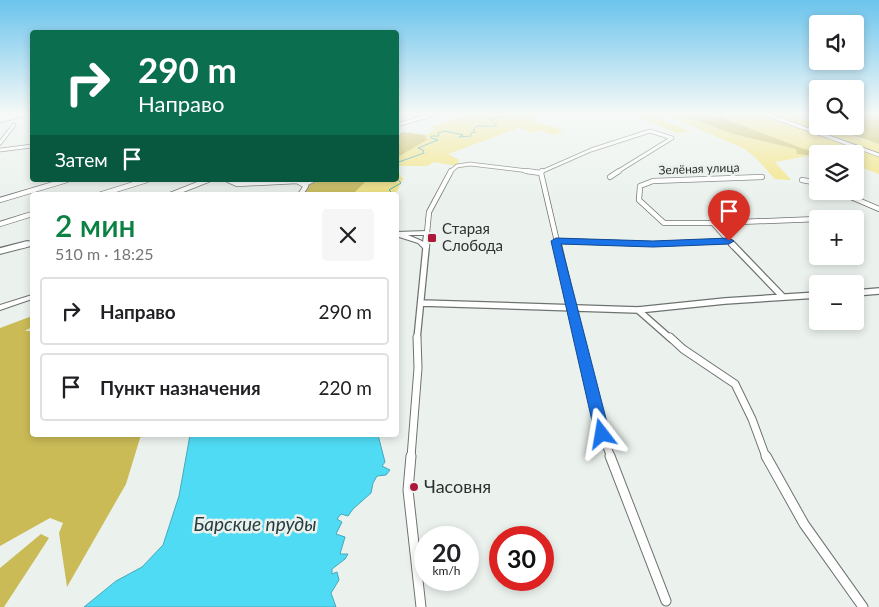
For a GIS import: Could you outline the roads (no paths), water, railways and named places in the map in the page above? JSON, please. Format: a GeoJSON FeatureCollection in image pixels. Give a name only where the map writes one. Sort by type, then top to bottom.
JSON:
{"type":"FeatureCollection","features":[{"type":"Feature","properties":{"kind":"street"},"geometry":{"type":"LineString","coordinates":[[421,607],[408,490],[418,368],[417,341],[426,248],[424,238],[429,212],[449,173],[457,166],[470,164],[541,173],[591,150],[615,142]]}},
{"type":"Feature","properties":{"kind":"street"},"geometry":{"type":"LineString","coordinates":[[610,177],[667,142]]}},
{"type":"Feature","properties":{"kind":"street"},"geometry":{"type":"LineString","coordinates":[[844,142],[879,155]]}},
{"type":"Feature","properties":{"kind":"street"},"geometry":{"type":"LineString","coordinates":[[0,150],[30,146]]}},
{"type":"Feature","properties":{"kind":"street"},"geometry":{"type":"LineString","coordinates":[[541,173],[571,308],[602,434],[666,601]]}},
{"type":"Feature","properties":{"kind":"street","name":"Зелёная улица"},"geometry":{"type":"LineString","coordinates":[[713,223],[664,223],[639,200],[640,186],[653,181],[762,177]]}},
{"type":"Feature","properties":{"kind":"street"},"geometry":{"type":"LineString","coordinates":[[802,180],[809,181]]}},
{"type":"Feature","properties":{"kind":"street"},"geometry":{"type":"LineString","coordinates":[[0,200],[49,182]]}},
{"type":"Feature","properties":{"kind":"street"},"geometry":{"type":"LineString","coordinates":[[109,192],[141,182]]}},
{"type":"Feature","properties":{"kind":"street"},"geometry":{"type":"LineString","coordinates":[[178,192],[203,182]]}},
{"type":"Feature","properties":{"kind":"street"},"geometry":{"type":"LineString","coordinates":[[232,182],[237,184],[277,182]]}},
{"type":"Feature","properties":{"kind":"street"},"geometry":{"type":"LineString","coordinates":[[300,182],[305,184]]}},
{"type":"Feature","properties":{"kind":"street"},"geometry":{"type":"LineString","coordinates":[[301,192],[305,184],[309,182]]}},
{"type":"Feature","properties":{"kind":"street"},"geometry":{"type":"LineString","coordinates":[[858,200],[879,209]]}},
{"type":"Feature","properties":{"kind":"street"},"geometry":{"type":"LineString","coordinates":[[0,224],[30,215]]}},
{"type":"Feature","properties":{"kind":"street"},"geometry":{"type":"LineString","coordinates":[[713,223],[809,219]]}},
{"type":"Feature","properties":{"kind":"street"},"geometry":{"type":"LineString","coordinates":[[713,223],[783,297]]}},
{"type":"Feature","properties":{"kind":"street"},"geometry":{"type":"LineString","coordinates":[[399,234],[424,238]]}},
{"type":"Feature","properties":{"kind":"street"},"geometry":{"type":"LineString","coordinates":[[399,234],[424,238]]}},
{"type":"Feature","properties":{"kind":"street"},"geometry":{"type":"LineString","coordinates":[[556,241],[653,244],[729,241]]}},
{"type":"Feature","properties":{"kind":"street"},"geometry":{"type":"LineString","coordinates":[[0,251],[30,244]]}},
{"type":"Feature","properties":{"kind":"street"},"geometry":{"type":"LineString","coordinates":[[864,293],[879,292]]}},
{"type":"Feature","properties":{"kind":"street"},"geometry":{"type":"LineString","coordinates":[[421,304],[638,310],[725,301],[809,296]]}},
{"type":"Feature","properties":{"kind":"street"},"geometry":{"type":"LineString","coordinates":[[0,308],[30,297]]}},
{"type":"Feature","properties":{"kind":"street"},"geometry":{"type":"LineString","coordinates":[[638,310],[683,349],[735,384],[752,419],[769,464],[804,524],[863,607]]}},
{"type":"Feature","properties":{"kind":"water","name":"Барские пруды"},"geometry":{"type":"Polygon","coordinates":[[[190,437],[379,437],[385,462],[382,466],[390,470],[386,475],[377,476],[371,493],[348,516],[341,514],[337,519],[342,522],[336,534],[345,537],[340,554],[348,554],[345,559],[332,569],[332,574],[337,572],[339,580],[331,593],[336,607],[84,607],[116,581],[142,567],[163,545],[179,496],[190,437]]]}},
{"type":"Feature","properties":{"kind":"waterway"},"geometry":{"type":"LineString","coordinates":[[399,162],[424,153],[423,150],[418,148],[432,142]]}},
{"type":"Feature","properties":{"kind":"waterway"},"geometry":{"type":"LineString","coordinates":[[391,192],[389,190],[401,183],[399,181]]}},
{"type":"Feature","properties":{"kind":"place","name":"Старая Слобода"},"geometry":{"type":"Point","coordinates":[432,238]}},
{"type":"Feature","properties":{"kind":"place","name":"Часовня"},"geometry":{"type":"Point","coordinates":[414,487]}}]}
